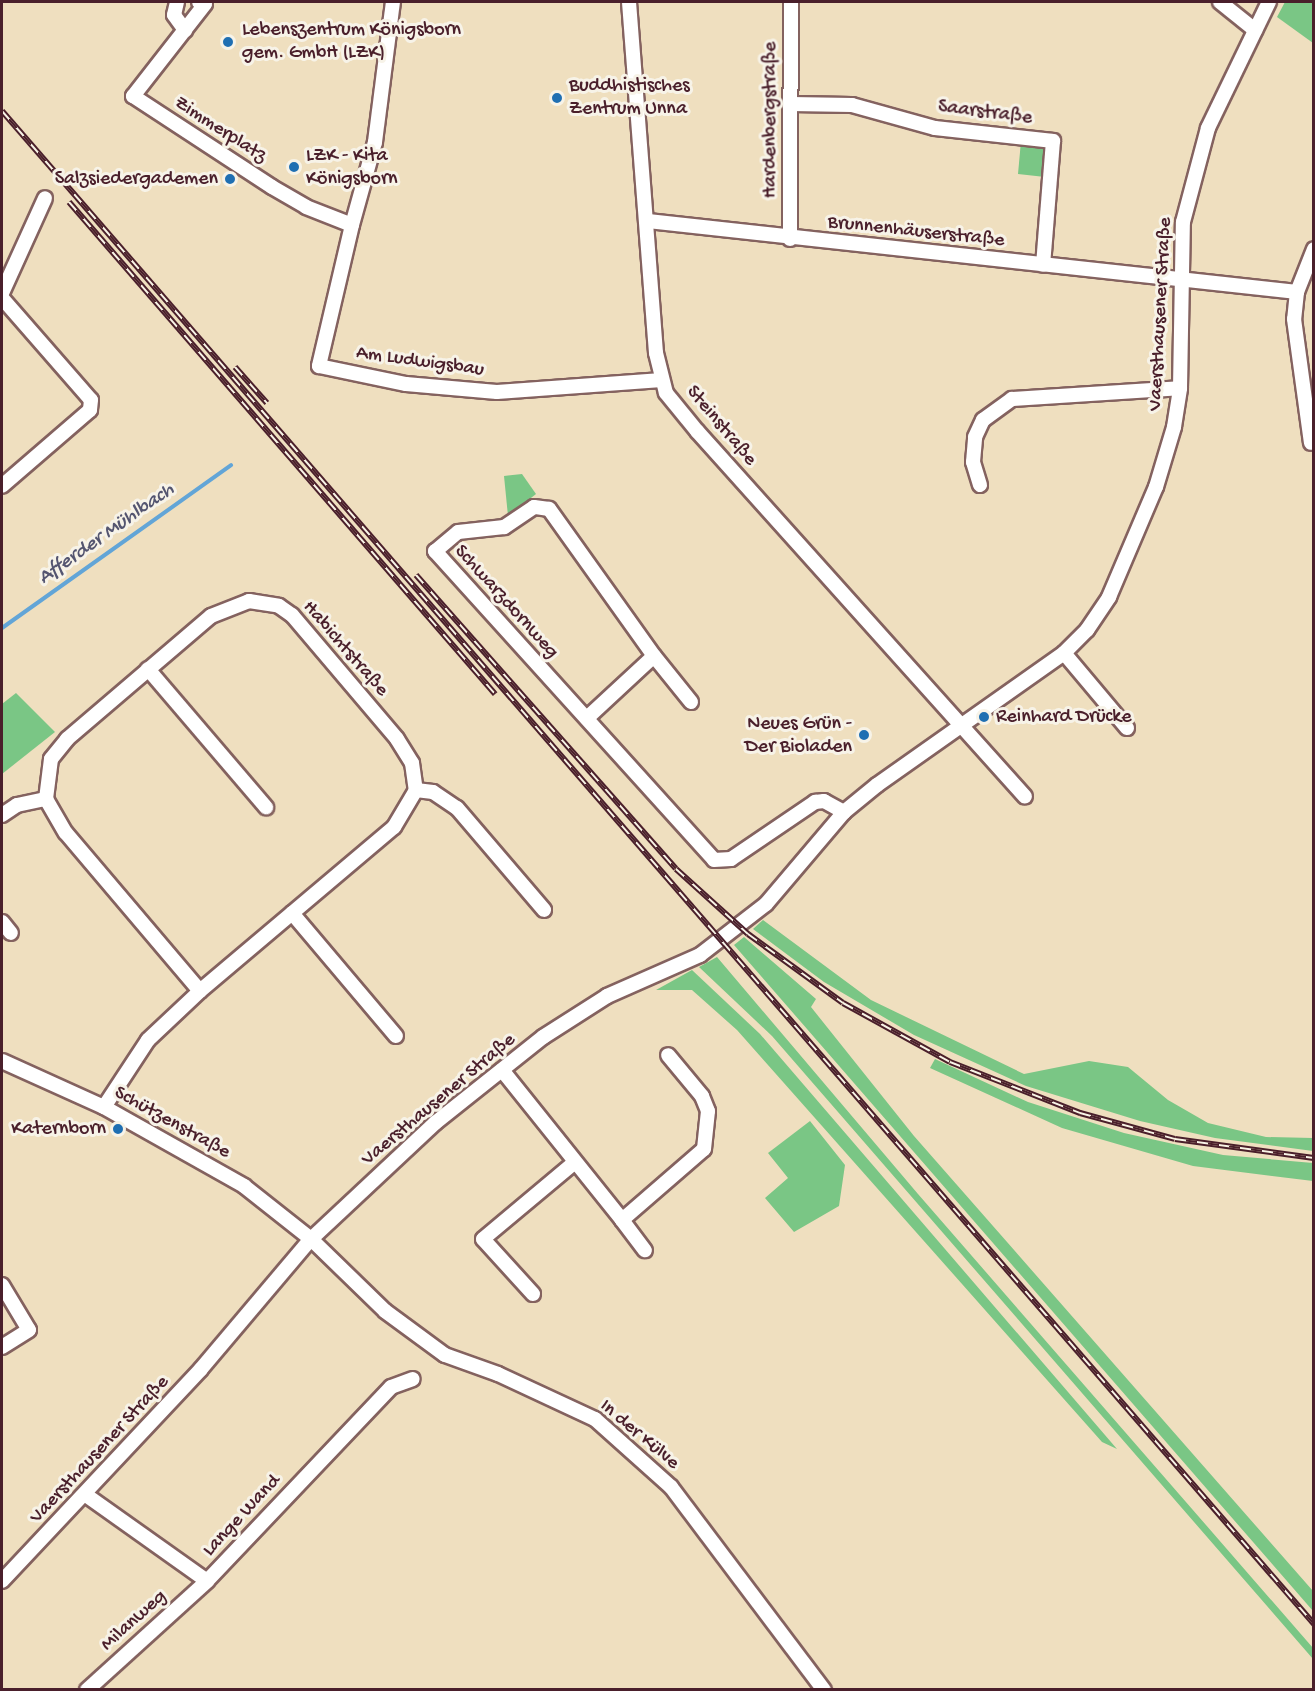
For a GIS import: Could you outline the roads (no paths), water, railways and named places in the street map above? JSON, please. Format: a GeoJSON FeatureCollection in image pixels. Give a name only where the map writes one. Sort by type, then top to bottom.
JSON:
{"type":"FeatureCollection","features":[{"type":"Feature","properties":{"kind":"street"},"geometry":{"type":"LineString","coordinates":[[177,2],[174,15],[185,30]]}},
{"type":"Feature","properties":{"kind":"street","name":"Zimmerplatz"},"geometry":{"type":"LineString","coordinates":[[199,2],[205,4],[133,96],[272,187],[306,207],[352,225]]}},
{"type":"Feature","properties":{"kind":"street"},"geometry":{"type":"LineString","coordinates":[[352,225],[375,142],[393,2]]}},
{"type":"Feature","properties":{"kind":"street","name":"Steinstraße"},"geometry":{"type":"LineString","coordinates":[[629,2],[648,222],[656,353],[666,393],[697,431],[962,724]]}},
{"type":"Feature","properties":{"kind":"street","name":"Hardenbergstraße"},"geometry":{"type":"LineString","coordinates":[[790,239],[791,2]]}},
{"type":"Feature","properties":{"kind":"street"},"geometry":{"type":"LineString","coordinates":[[1220,2],[1255,30]]}},
{"type":"Feature","properties":{"kind":"street","name":"Vaersthausener Straße"},"geometry":{"type":"LineString","coordinates":[[2,1581],[86,1495],[201,1370],[311,1239],[435,1123],[569,1018],[607,996],[681,966],[743,923],[780,889],[844,812],[1064,652],[1087,630],[1124,567],[1156,487],[1174,427],[1180,388],[1183,222],[1208,128],[1269,2]]}},
{"type":"Feature","properties":{"kind":"street","name":"Saarstraße"},"geometry":{"type":"LineString","coordinates":[[791,104],[852,105],[935,128],[1053,141],[1043,265]]}},
{"type":"Feature","properties":{"kind":"street"},"geometry":{"type":"LineString","coordinates":[[2,292],[45,198]]}},
{"type":"Feature","properties":{"kind":"street","name":"Brunnenhäuserstraße"},"geometry":{"type":"LineString","coordinates":[[648,222],[1043,265],[1181,276],[1297,292]]}},
{"type":"Feature","properties":{"kind":"street","name":"Am Ludwigsbau"},"geometry":{"type":"LineString","coordinates":[[352,225],[319,366],[405,384],[497,392],[662,380]]}},
{"type":"Feature","properties":{"kind":"street"},"geometry":{"type":"LineString","coordinates":[[1311,442],[1294,319],[1297,292],[1314,249]]}},
{"type":"Feature","properties":{"kind":"street"},"geometry":{"type":"LineString","coordinates":[[2,298],[91,400],[90,411],[2,486]]}},
{"type":"Feature","properties":{"kind":"street"},"geometry":{"type":"LineString","coordinates":[[980,485],[973,462],[975,437],[983,420],[1012,399],[1180,388]]}},
{"type":"Feature","properties":{"kind":"street","name":"Schwarzdornweg"},"geometry":{"type":"LineString","coordinates":[[691,702],[654,656],[549,508],[534,507],[504,527],[458,532],[435,551],[571,705],[587,718],[714,860],[731,859],[815,802],[825,801],[844,812]]}},
{"type":"Feature","properties":{"kind":"street","name":"Habichtstraße"},"geometry":{"type":"LineString","coordinates":[[46,799],[47,772],[58,749],[148,669],[223,608],[249,601],[279,606],[291,615],[406,750],[415,775],[416,790]]}},
{"type":"Feature","properties":{"kind":"street"},"geometry":{"type":"LineString","coordinates":[[1064,652],[1127,728]]}},
{"type":"Feature","properties":{"kind":"street"},"geometry":{"type":"LineString","coordinates":[[587,718],[654,656]]}},
{"type":"Feature","properties":{"kind":"street"},"geometry":{"type":"LineString","coordinates":[[148,669],[266,807]]}},
{"type":"Feature","properties":{"kind":"street"},"geometry":{"type":"LineString","coordinates":[[962,724],[1025,796]]}},
{"type":"Feature","properties":{"kind":"street"},"geometry":{"type":"LineString","coordinates":[[104,1107],[148,1040],[200,991],[394,827],[408,808],[416,790],[433,792],[457,807],[544,910]]}},
{"type":"Feature","properties":{"kind":"street"},"geometry":{"type":"LineString","coordinates":[[2,815],[17,806],[46,799],[66,833],[200,991]]}},
{"type":"Feature","properties":{"kind":"street"},"geometry":{"type":"LineString","coordinates":[[292,913],[396,1036]]}},
{"type":"Feature","properties":{"kind":"street"},"geometry":{"type":"LineString","coordinates":[[622,1220],[704,1149],[708,1111],[702,1096],[668,1055]]}},
{"type":"Feature","properties":{"kind":"street","name":"Schützenstraße"},"geometry":{"type":"LineString","coordinates":[[2,1061],[104,1107],[244,1186],[311,1239]]}},
{"type":"Feature","properties":{"kind":"street"},"geometry":{"type":"LineString","coordinates":[[502,1070],[645,1250]]}},
{"type":"Feature","properties":{"kind":"street"},"geometry":{"type":"LineString","coordinates":[[533,1294],[483,1239],[574,1163]]}},
{"type":"Feature","properties":{"kind":"street","name":"In der Külve"},"geometry":{"type":"LineString","coordinates":[[311,1239],[412,1334],[445,1354],[596,1419],[671,1487],[824,1689]]}},
{"type":"Feature","properties":{"kind":"street"},"geometry":{"type":"LineString","coordinates":[[2,1285],[29,1330],[2,1347]]}},
{"type":"Feature","properties":{"kind":"street","name":"Lange Wand"},"geometry":{"type":"LineString","coordinates":[[86,1495],[207,1581],[391,1387],[413,1379]]}},
{"type":"Feature","properties":{"kind":"street","name":"Milanweg"},"geometry":{"type":"LineString","coordinates":[[87,1689],[207,1581]]}},
{"type":"Feature","properties":{"kind":"waterway","name":"Afferder Mühlbach"},"geometry":{"type":"LineString","coordinates":[[2,628],[231,465]]}},
{"type":"Feature","properties":{"kind":"railway"},"geometry":{"type":"LineString","coordinates":[[2,111],[1314,1624]]}},
{"type":"Feature","properties":{"kind":"railway"},"geometry":{"type":"LineString","coordinates":[[69,202],[495,694]]}},
{"type":"Feature","properties":{"kind":"railway"},"geometry":{"type":"LineString","coordinates":[[235,367],[267,403]]}},
{"type":"Feature","properties":{"kind":"railway"},"geometry":{"type":"LineString","coordinates":[[416,575],[676,869],[748,934],[843,1003],[950,1062],[1080,1113],[1175,1139],[1314,1158]]}},
{"type":"Feature","properties":{"kind":"place","name":"Lebenszentrum Königsborn gem. GmbH (LZK)"},"geometry":{"type":"Point","coordinates":[228,42]}},
{"type":"Feature","properties":{"kind":"place","name":"Buddhistisches Zentrum Unna"},"geometry":{"type":"Point","coordinates":[557,98]}},
{"type":"Feature","properties":{"kind":"place","name":"LZK - Kita Königsborn"},"geometry":{"type":"Point","coordinates":[294,167]}},
{"type":"Feature","properties":{"kind":"place","name":"Salzsiedergademen"},"geometry":{"type":"Point","coordinates":[230,179]}},
{"type":"Feature","properties":{"kind":"place","name":"Reinhard Drücke"},"geometry":{"type":"Point","coordinates":[984,717]}},
{"type":"Feature","properties":{"kind":"place","name":"Neues Grün - Der Bioladen"},"geometry":{"type":"Point","coordinates":[864,735]}},
{"type":"Feature","properties":{"kind":"place","name":"Katernborn"},"geometry":{"type":"Point","coordinates":[118,1129]}}]}
